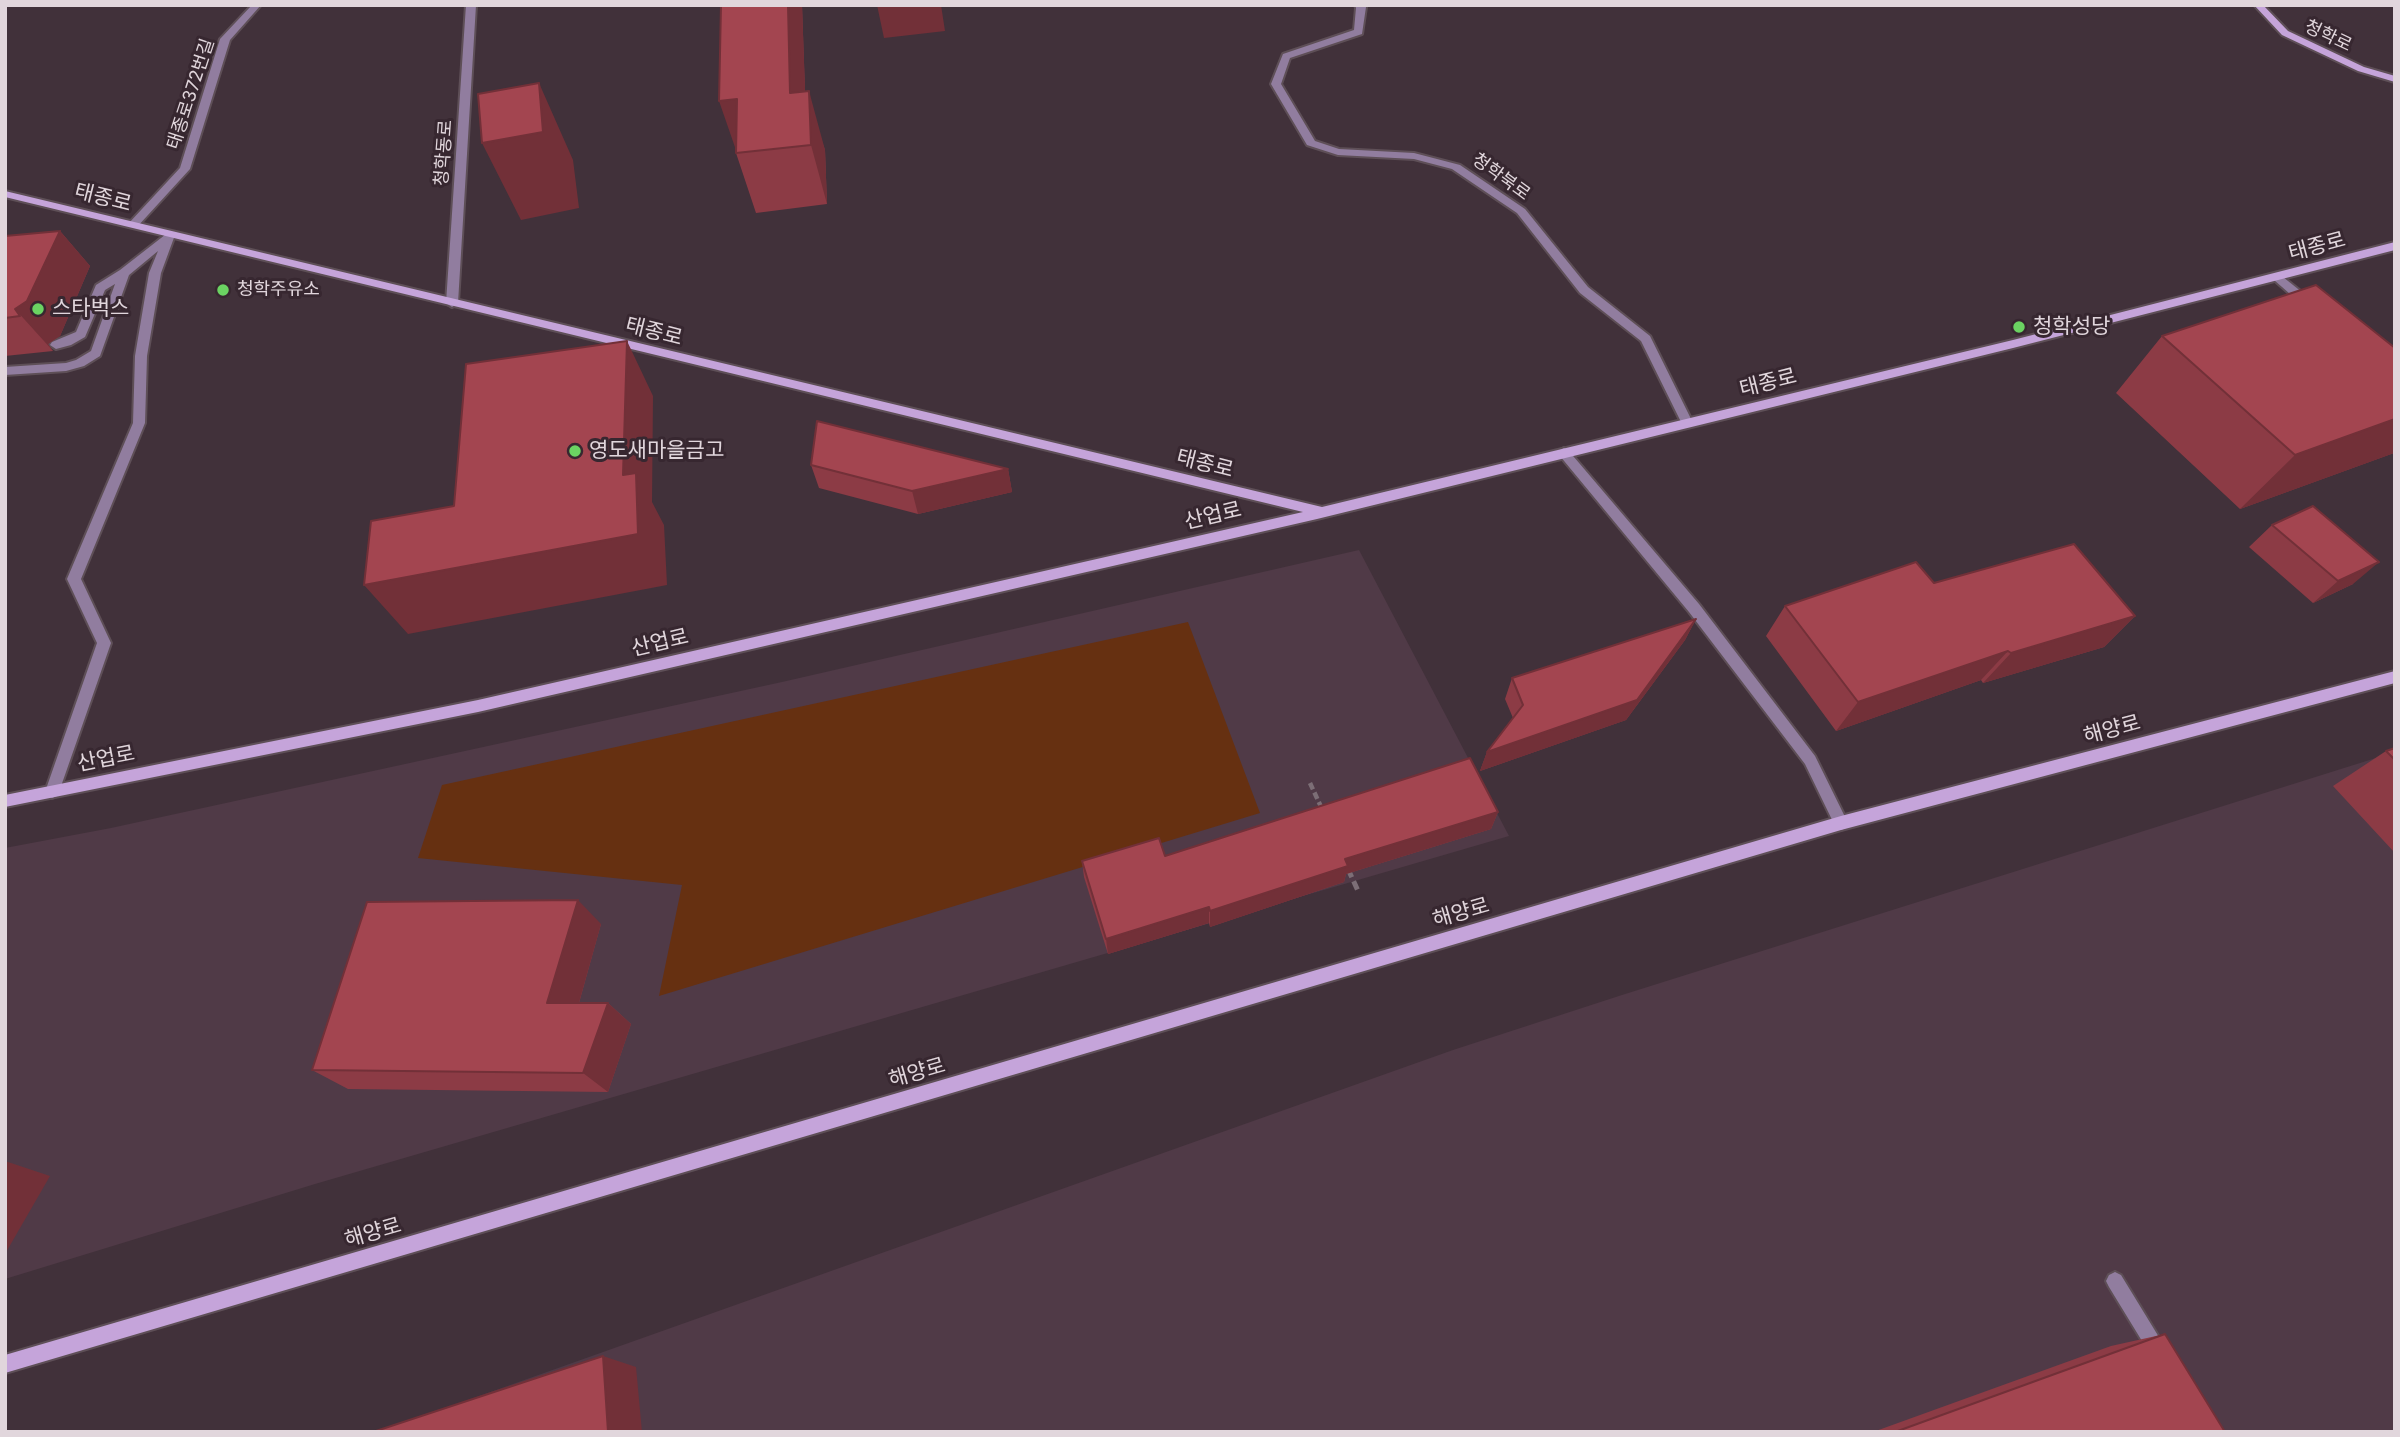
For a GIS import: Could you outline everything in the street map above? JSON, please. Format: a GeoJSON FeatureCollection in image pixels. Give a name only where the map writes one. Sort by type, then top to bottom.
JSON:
{"type":"FeatureCollection","features":[{"type":"Feature","properties":{"kind":"main road","name":"청학로"},"geometry":{"type":"LineString","coordinates":[[2258,5],[2286,33],[2361,69],[2395,79]]}},
{"type":"Feature","properties":{"kind":"main road","name":"태종로"},"geometry":{"type":"LineString","coordinates":[[5,194],[1322,512],[2395,246]]}},
{"type":"Feature","properties":{"kind":"main road","name":"산업로"},"geometry":{"type":"LineString","coordinates":[[5,801],[478,706],[1322,512]]}},
{"type":"Feature","properties":{"kind":"main road","name":"해양로"},"geometry":{"type":"LineString","coordinates":[[5,1364],[1840,823],[2395,677]]}},
{"type":"Feature","properties":{"kind":"street","name":"태종로372번길"},"geometry":{"type":"LineString","coordinates":[[133,225],[185,170],[225,39],[257,5]]}},
{"type":"Feature","properties":{"kind":"street","name":"청학동로"},"geometry":{"type":"LineString","coordinates":[[452,303],[471,5]]}},
{"type":"Feature","properties":{"kind":"street","name":"청학북로"},"geometry":{"type":"LineString","coordinates":[[1359,5],[1359,32],[1286,56],[1276,84],[1311,143],[1338,152],[1415,156],[1456,167],[1521,211],[1584,290],[1646,339],[1686,423]]}},
{"type":"Feature","properties":{"kind":"street"},"geometry":{"type":"LineString","coordinates":[[56,345],[81,334],[100,288],[124,273],[170,234]]}},
{"type":"Feature","properties":{"kind":"street"},"geometry":{"type":"LineString","coordinates":[[52,792],[104,643],[74,579],[139,423],[141,356],[155,273],[170,234]]}},
{"type":"Feature","properties":{"kind":"street"},"geometry":{"type":"LineString","coordinates":[[5,371],[66,367],[80,363],[96,353],[124,273]]}},
{"type":"Feature","properties":{"kind":"street"},"geometry":{"type":"LineString","coordinates":[[2278,277],[2317,312]]}},
{"type":"Feature","properties":{"kind":"street"},"geometry":{"type":"LineString","coordinates":[[1564,453],[1694,608],[1810,760],[1840,823]]}},
{"type":"Feature","properties":{"kind":"street"},"geometry":{"type":"LineString","coordinates":[[2115,1280],[2171,1374]]}},
{"type":"Feature","properties":{"kind":"path"},"geometry":{"type":"LineString","coordinates":[[1310,783],[1327,821]]}},
{"type":"Feature","properties":{"kind":"path"},"geometry":{"type":"LineString","coordinates":[[1343,858],[1359,893]]}},
{"type":"Feature","properties":{"kind":"shaded area"},"geometry":{"type":"Polygon","coordinates":[[[1359,550],[1509,836],[315,1184],[5,1279],[5,848],[111,828],[782,682],[1359,550]]]}},
{"type":"Feature","properties":{"kind":"shaded area"},"geometry":{"type":"Polygon","coordinates":[[[1188,622],[1260,813],[659,996],[682,885],[418,858],[442,785],[1188,622]]]}},
{"type":"Feature","properties":{"kind":"shaded area"},"geometry":{"type":"Polygon","coordinates":[[[2395,752],[2395,1432],[378,1432],[1453,1050],[2395,752]]]}},
{"type":"Feature","properties":{"kind":"building"},"geometry":{"type":"Polygon","coordinates":[[[721,5],[788,5],[790,93],[809,91],[811,145],[736,153],[737,99],[719,101],[721,5]]]}},
{"type":"Feature","properties":{"kind":"building"},"geometry":{"type":"Polygon","coordinates":[[[539,83],[543,132],[482,143],[478,94],[539,83]]]}},
{"type":"Feature","properties":{"kind":"building"},"geometry":{"type":"Polygon","coordinates":[[[60,231],[27,301],[15,309],[20,316],[5,318],[5,236],[60,231]]]}},
{"type":"Feature","properties":{"kind":"building"},"geometry":{"type":"Polygon","coordinates":[[[2316,285],[2395,348],[2395,419],[2295,455],[2162,336],[2316,285]]]}},
{"type":"Feature","properties":{"kind":"building"},"geometry":{"type":"Polygon","coordinates":[[[627,341],[623,475],[636,473],[638,534],[364,585],[371,521],[454,506],[466,364],[627,341]]]}},
{"type":"Feature","properties":{"kind":"building"},"geometry":{"type":"Polygon","coordinates":[[[817,421],[1008,469],[912,491],[811,465],[817,421]]]}},
{"type":"Feature","properties":{"kind":"building"},"geometry":{"type":"Polygon","coordinates":[[[2313,506],[2379,562],[2338,581],[2272,525],[2313,506]]]}},
{"type":"Feature","properties":{"kind":"building"},"geometry":{"type":"Polygon","coordinates":[[[2074,544],[2135,616],[2011,653],[2008,651],[1858,702],[1785,606],[1916,562],[1934,583],[2074,544]]]}},
{"type":"Feature","properties":{"kind":"building"},"geometry":{"type":"Polygon","coordinates":[[[1696,619],[1637,700],[1487,752],[1523,705],[1512,678],[1696,619]]]}},
{"type":"Feature","properties":{"kind":"building"},"geometry":{"type":"Polygon","coordinates":[[[2395,748],[2395,760],[2386,751],[2395,748]]]}},
{"type":"Feature","properties":{"kind":"building"},"geometry":{"type":"Polygon","coordinates":[[[1470,758],[1498,812],[1345,859],[1348,866],[1210,911],[1209,907],[1106,939],[1082,861],[1159,838],[1165,856],[1470,758]]]}},
{"type":"Feature","properties":{"kind":"building"},"geometry":{"type":"Polygon","coordinates":[[[578,900],[547,1003],[608,1003],[583,1073],[312,1070],[367,902],[578,900]]]}},
{"type":"Feature","properties":{"kind":"building"},"geometry":{"type":"Polygon","coordinates":[[[2165,1334],[2225,1432],[1895,1432],[2165,1334]]]}},
{"type":"Feature","properties":{"kind":"building"},"geometry":{"type":"Polygon","coordinates":[[[603,1356],[608,1432],[373,1432],[603,1356]]]}},
{"type":"Feature","properties":{"kind":"place","name":"청학주유소"},"geometry":{"type":"Point","coordinates":[223,290]}},
{"type":"Feature","properties":{"kind":"place","name":"스타벅스"},"geometry":{"type":"Point","coordinates":[38,309]}},
{"type":"Feature","properties":{"kind":"place","name":"청학성당"},"geometry":{"type":"Point","coordinates":[2019,327]}},
{"type":"Feature","properties":{"kind":"place","name":"영도새마을금고"},"geometry":{"type":"Point","coordinates":[575,451]}}]}
